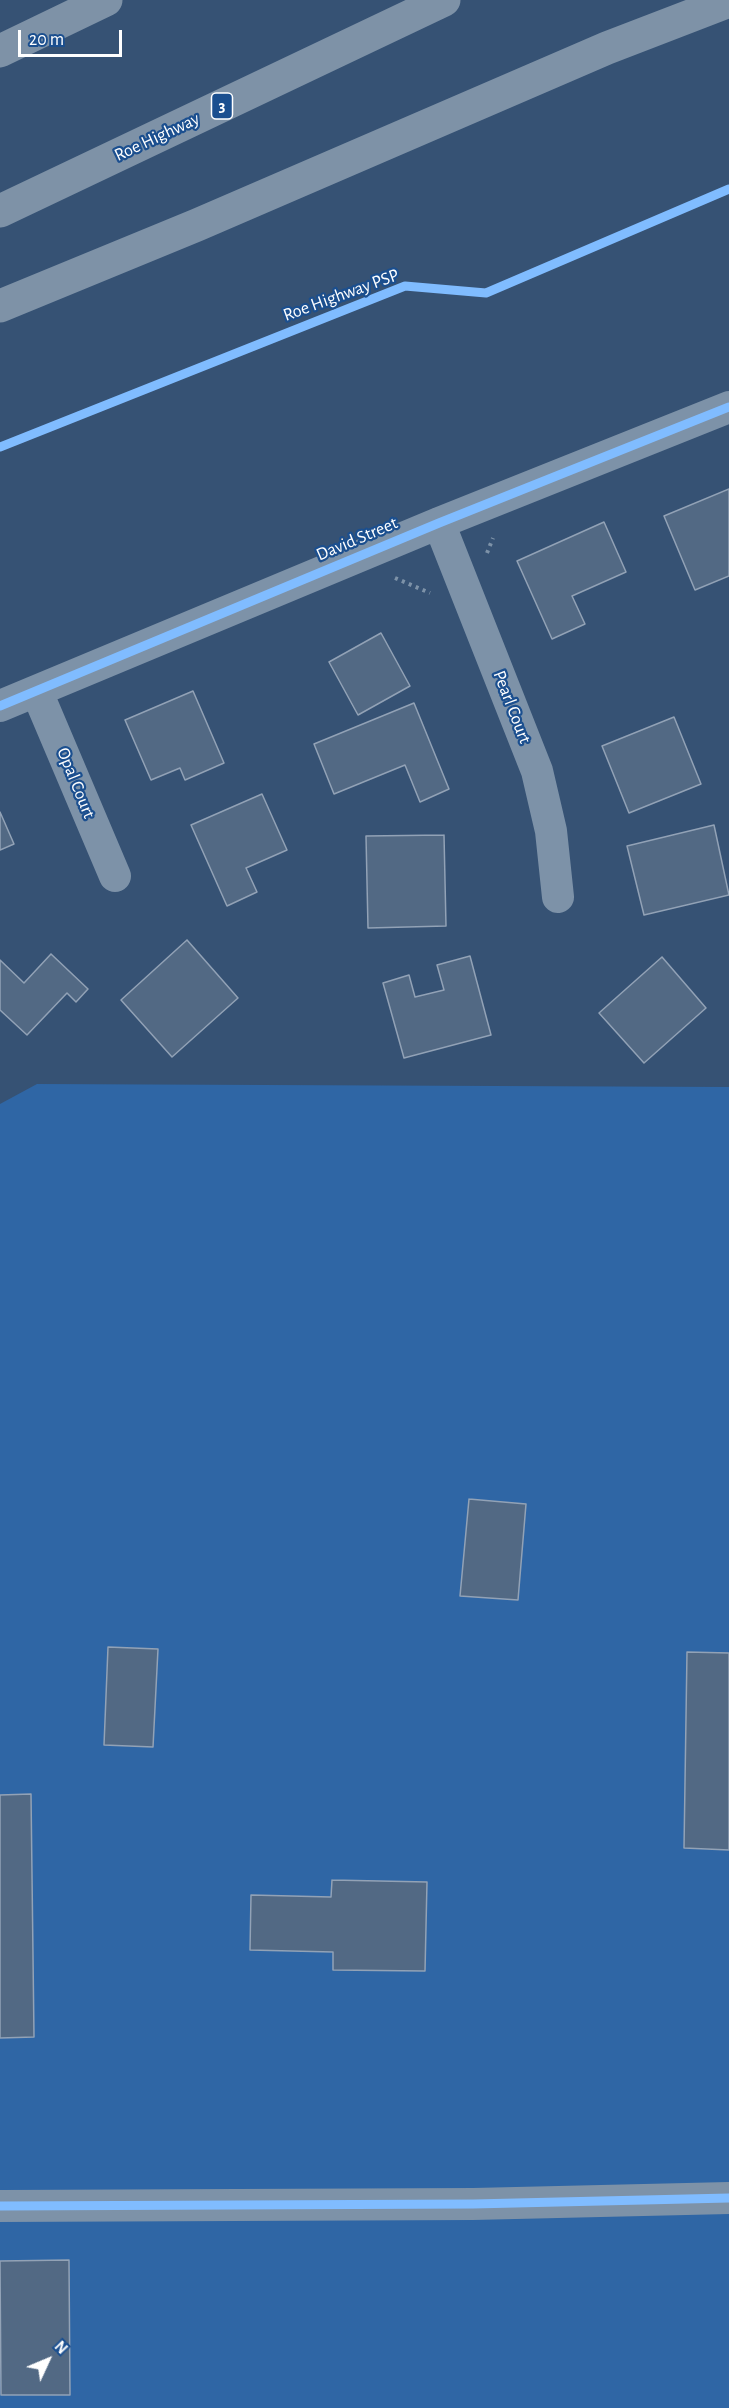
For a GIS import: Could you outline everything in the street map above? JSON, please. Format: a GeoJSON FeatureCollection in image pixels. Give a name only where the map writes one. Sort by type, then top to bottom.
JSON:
{"type":"FeatureCollection","features":[{"type":"Feature","properties":{"kind":"highway"},"geometry":{"type":"LineString","coordinates":[[0,51],[106,0]]}},
{"type":"Feature","properties":{"kind":"highway","name":"Roe Highway"},"geometry":{"type":"LineString","coordinates":[[0,211],[444,0]]}},
{"type":"Feature","properties":{"kind":"highway"},"geometry":{"type":"LineString","coordinates":[[0,306],[197,225],[607,48],[729,1]]}},
{"type":"Feature","properties":{"kind":"street","name":"David Street"},"geometry":{"type":"LineString","coordinates":[[0,706],[439,523],[729,407]]}},
{"type":"Feature","properties":{"kind":"street","name":"Pearl Court"},"geometry":{"type":"LineString","coordinates":[[439,523],[537,771],[551,831],[558,897]]}},
{"type":"Feature","properties":{"kind":"street","name":"Opal Court"},"geometry":{"type":"LineString","coordinates":[[37,692],[115,876]]}},
{"type":"Feature","properties":{"kind":"street"},"geometry":{"type":"LineString","coordinates":[[0,2206],[473,2204],[729,2198]]}},
{"type":"Feature","properties":{"kind":"shaded area"},"geometry":{"type":"Polygon","coordinates":[[[37,1084],[729,1087],[729,2408],[0,2408],[0,1104],[37,1084]]]}},
{"type":"Feature","properties":{"kind":"building"},"geometry":{"type":"Polygon","coordinates":[[[729,489],[729,576],[695,590],[664,516],[729,489]]]}},
{"type":"Feature","properties":{"kind":"building"},"geometry":{"type":"Polygon","coordinates":[[[604,522],[626,572],[572,596],[585,624],[552,639],[517,561],[604,522]]]}},
{"type":"Feature","properties":{"kind":"building"},"geometry":{"type":"Polygon","coordinates":[[[381,633],[410,686],[358,715],[329,662],[381,633]]]}},
{"type":"Feature","properties":{"kind":"building"},"geometry":{"type":"Polygon","coordinates":[[[193,691],[224,763],[185,780],[180,768],[151,780],[125,720],[193,691]]]}},
{"type":"Feature","properties":{"kind":"building"},"geometry":{"type":"Polygon","coordinates":[[[414,703],[449,789],[420,802],[405,765],[334,794],[314,744],[414,703]]]}},
{"type":"Feature","properties":{"kind":"building"},"geometry":{"type":"Polygon","coordinates":[[[674,717],[701,784],[629,813],[602,746],[674,717]]]}},
{"type":"Feature","properties":{"kind":"building"},"geometry":{"type":"Polygon","coordinates":[[[262,794],[287,850],[246,868],[257,892],[227,906],[191,825],[262,794]]]}},
{"type":"Feature","properties":{"kind":"building"},"geometry":{"type":"Polygon","coordinates":[[[0,812],[14,844],[0,850],[0,812]]]}},
{"type":"Feature","properties":{"kind":"building"},"geometry":{"type":"Polygon","coordinates":[[[714,825],[729,895],[644,915],[627,846],[714,825]]]}},
{"type":"Feature","properties":{"kind":"building"},"geometry":{"type":"Polygon","coordinates":[[[444,835],[446,926],[368,928],[366,836],[444,835]]]}},
{"type":"Feature","properties":{"kind":"building"},"geometry":{"type":"Polygon","coordinates":[[[187,940],[238,998],[172,1057],[121,1000],[187,940]]]}},
{"type":"Feature","properties":{"kind":"building"},"geometry":{"type":"Polygon","coordinates":[[[51,954],[88,989],[76,1002],[67,993],[27,1035],[0,1010],[0,960],[24,983],[51,954]]]}},
{"type":"Feature","properties":{"kind":"building"},"geometry":{"type":"Polygon","coordinates":[[[470,956],[491,1035],[404,1058],[383,983],[409,975],[415,997],[444,990],[437,965],[470,956]]]}},
{"type":"Feature","properties":{"kind":"building"},"geometry":{"type":"Polygon","coordinates":[[[662,957],[706,1008],[644,1063],[599,1013],[662,957]]]}},
{"type":"Feature","properties":{"kind":"building"},"geometry":{"type":"Polygon","coordinates":[[[469,1499],[526,1504],[518,1600],[460,1596],[469,1499]]]}},
{"type":"Feature","properties":{"kind":"building"},"geometry":{"type":"Polygon","coordinates":[[[108,1647],[158,1649],[153,1747],[104,1745],[108,1647]]]}},
{"type":"Feature","properties":{"kind":"building"},"geometry":{"type":"Polygon","coordinates":[[[687,1652],[729,1653],[729,1850],[684,1848],[687,1652]]]}},
{"type":"Feature","properties":{"kind":"building"},"geometry":{"type":"Polygon","coordinates":[[[31,1794],[34,2037],[0,2038],[0,1795],[31,1794]]]}},
{"type":"Feature","properties":{"kind":"building"},"geometry":{"type":"Polygon","coordinates":[[[332,1880],[427,1882],[425,1971],[333,1970],[333,1952],[250,1950],[251,1895],[331,1897],[332,1880]]]}},
{"type":"Feature","properties":{"kind":"building"},"geometry":{"type":"Polygon","coordinates":[[[69,2260],[70,2395],[1,2395],[0,2261],[69,2260]]]}},
{"type":"Feature","properties":{"kind":"cycle path","name":"Roe Highway PSP"},"geometry":{"type":"LineString","coordinates":[[0,447],[405,286],[486,293],[729,189]]}},
{"type":"Feature","properties":{"kind":"cycle path"},"geometry":{"type":"LineString","coordinates":[[0,706],[439,523],[729,407]]}},
{"type":"Feature","properties":{"kind":"cycle path"},"geometry":{"type":"LineString","coordinates":[[0,2206],[473,2204],[729,2198]]}}]}
